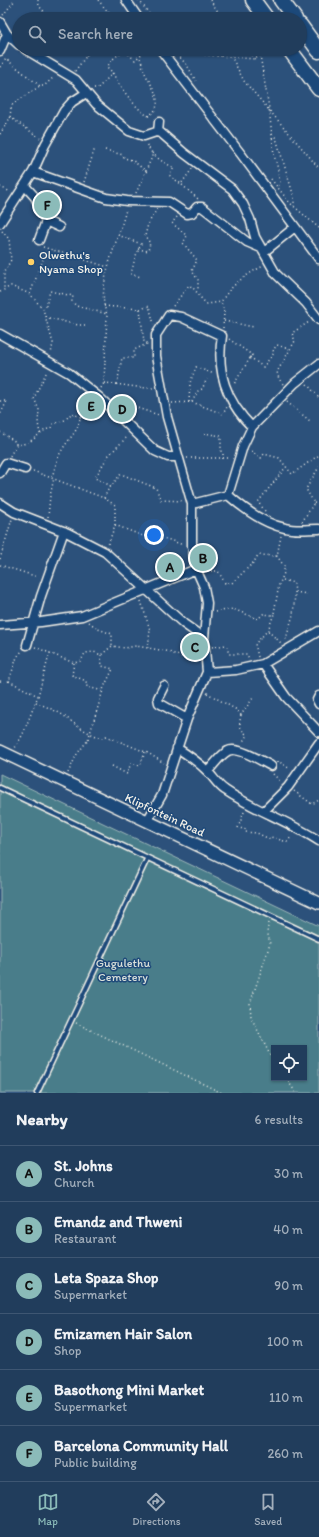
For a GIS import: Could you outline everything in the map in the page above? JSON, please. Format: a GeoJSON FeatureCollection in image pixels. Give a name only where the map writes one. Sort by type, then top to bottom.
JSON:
{"type":"FeatureCollection","features":[{"type":"Feature","properties":{"kind":"highway"},"geometry":{"type":"LineString","coordinates":[[253,0],[262,12]]}},
{"type":"Feature","properties":{"kind":"highway"},"geometry":{"type":"LineString","coordinates":[[282,0],[291,12]]}},
{"type":"Feature","properties":{"kind":"highway"},"geometry":{"type":"LineString","coordinates":[[307,35],[319,51]]}},
{"type":"Feature","properties":{"kind":"highway"},"geometry":{"type":"LineString","coordinates":[[294,56],[319,89]]}},
{"type":"Feature","properties":{"kind":"main road","name":"Klipfontein Road"},"geometry":{"type":"LineString","coordinates":[[0,751],[319,903]]}},
{"type":"Feature","properties":{"kind":"street"},"geometry":{"type":"LineString","coordinates":[[126,0],[134,12]]}},
{"type":"Feature","properties":{"kind":"street"},"geometry":{"type":"LineString","coordinates":[[0,22],[7,34],[12,39]]}},
{"type":"Feature","properties":{"kind":"street"},"geometry":{"type":"LineString","coordinates":[[0,51],[7,34]]}},
{"type":"Feature","properties":{"kind":"street"},"geometry":{"type":"LineString","coordinates":[[36,56],[70,76],[80,84],[96,104],[129,130],[142,136],[148,136],[158,132]]}},
{"type":"Feature","properties":{"kind":"street"},"geometry":{"type":"LineString","coordinates":[[166,56],[319,259]]}},
{"type":"Feature","properties":{"kind":"street"},"geometry":{"type":"LineString","coordinates":[[0,223],[18,194],[25,186],[45,145],[68,106],[86,93]]}},
{"type":"Feature","properties":{"kind":"street"},"geometry":{"type":"LineString","coordinates":[[158,132],[159,122]]}},
{"type":"Feature","properties":{"kind":"street"},"geometry":{"type":"LineString","coordinates":[[158,132],[221,180],[238,196],[249,216],[262,250],[276,274],[306,303],[318,318]]}},
{"type":"Feature","properties":{"kind":"street"},"geometry":{"type":"LineString","coordinates":[[33,172],[106,198],[130,201],[169,202],[180,211],[190,214],[197,206],[200,206],[247,242],[262,250]]}},
{"type":"Feature","properties":{"kind":"street"},"geometry":{"type":"LineString","coordinates":[[25,186],[35,197],[46,221],[60,227]]}},
{"type":"Feature","properties":{"kind":"street"},"geometry":{"type":"LineString","coordinates":[[39,240],[46,221]]}},
{"type":"Feature","properties":{"kind":"street"},"geometry":{"type":"LineString","coordinates":[[262,250],[295,226]]}},
{"type":"Feature","properties":{"kind":"street"},"geometry":{"type":"LineString","coordinates":[[147,821],[162,795],[187,719],[207,668],[204,638],[207,612],[204,587],[197,572],[192,546],[192,501],[167,417],[152,344],[168,315],[181,317],[222,336],[220,349],[220,370],[225,388],[242,417],[252,427]]}},
{"type":"Feature","properties":{"kind":"street"},"geometry":{"type":"LineString","coordinates":[[0,334],[60,367],[96,395],[132,430],[162,455],[178,457]]}},
{"type":"Feature","properties":{"kind":"street"},"geometry":{"type":"LineString","coordinates":[[228,495],[243,446],[252,427],[289,389],[319,364]]}},
{"type":"Feature","properties":{"kind":"street"},"geometry":{"type":"LineString","coordinates":[[0,473],[6,463],[25,469]]}},
{"type":"Feature","properties":{"kind":"street"},"geometry":{"type":"LineString","coordinates":[[192,501],[228,495],[246,510],[265,521],[283,528],[296,530],[319,529]]}},
{"type":"Feature","properties":{"kind":"street"},"geometry":{"type":"LineString","coordinates":[[0,503],[14,512],[64,531],[105,552],[184,624],[204,638]]}},
{"type":"Feature","properties":{"kind":"street"},"geometry":{"type":"LineString","coordinates":[[27,645],[41,596],[64,531]]}},
{"type":"Feature","properties":{"kind":"street"},"geometry":{"type":"LineString","coordinates":[[0,624],[33,623],[82,616],[197,572]]}},
{"type":"Feature","properties":{"kind":"street"},"geometry":{"type":"LineString","coordinates":[[207,668],[251,667],[262,664],[319,631]]}},
{"type":"Feature","properties":{"kind":"street"},"geometry":{"type":"LineString","coordinates":[[262,664],[286,697],[317,726]]}},
{"type":"Feature","properties":{"kind":"street"},"geometry":{"type":"LineString","coordinates":[[164,686],[158,698],[159,703],[187,719]]}},
{"type":"Feature","properties":{"kind":"street"},"geometry":{"type":"LineString","coordinates":[[319,696],[317,700],[319,704]]}},
{"type":"Feature","properties":{"kind":"street"},"geometry":{"type":"LineString","coordinates":[[264,811],[288,787],[319,743]]}},
{"type":"Feature","properties":{"kind":"street"},"geometry":{"type":"LineString","coordinates":[[177,748],[191,756],[208,771],[223,789],[246,803],[299,828],[319,841]]}},
{"type":"Feature","properties":{"kind":"street"},"geometry":{"type":"LineString","coordinates":[[208,771],[228,751],[239,750],[272,768]]}},
{"type":"Feature","properties":{"kind":"lane"},"geometry":{"type":"LineString","coordinates":[[0,788],[147,859],[319,939]]}},
{"type":"Feature","properties":{"kind":"lane"},"geometry":{"type":"LineString","coordinates":[[37,1093],[147,859]]}},
{"type":"Feature","properties":{"kind":"path"},"geometry":{"type":"LineString","coordinates":[[0,17],[15,0]]}},
{"type":"Feature","properties":{"kind":"path"},"geometry":{"type":"LineString","coordinates":[[38,0],[39,6],[45,12]]}},
{"type":"Feature","properties":{"kind":"path"},"geometry":{"type":"LineString","coordinates":[[98,0],[108,12]]}},
{"type":"Feature","properties":{"kind":"path"},"geometry":{"type":"LineString","coordinates":[[140,0],[148,12]]}},
{"type":"Feature","properties":{"kind":"path"},"geometry":{"type":"LineString","coordinates":[[210,0],[218,12]]}},
{"type":"Feature","properties":{"kind":"path"},"geometry":{"type":"LineString","coordinates":[[70,76],[86,56]]}},
{"type":"Feature","properties":{"kind":"path"},"geometry":{"type":"LineString","coordinates":[[117,56],[107,67],[113,73],[119,85],[140,112],[148,116],[152,114],[156,108],[157,96],[139,56],[135,60],[131,56]]}},
{"type":"Feature","properties":{"kind":"path"},"geometry":{"type":"LineString","coordinates":[[179,56],[187,65],[198,84]]}},
{"type":"Feature","properties":{"kind":"path"},"geometry":{"type":"LineString","coordinates":[[231,56],[255,59],[259,56]]}},
{"type":"Feature","properties":{"kind":"path"},"geometry":{"type":"LineString","coordinates":[[231,56],[244,81],[269,108],[319,168]]}},
{"type":"Feature","properties":{"kind":"path"},"geometry":{"type":"LineString","coordinates":[[260,56],[280,183],[278,187]]}},
{"type":"Feature","properties":{"kind":"path"},"geometry":{"type":"LineString","coordinates":[[0,67],[6,59],[40,86]]}},
{"type":"Feature","properties":{"kind":"path"},"geometry":{"type":"LineString","coordinates":[[0,134],[10,117],[11,107],[13,104],[26,97],[40,86],[44,86],[60,70]]}},
{"type":"Feature","properties":{"kind":"path"},"geometry":{"type":"LineString","coordinates":[[86,93],[92,89],[98,88],[113,73]]}},
{"type":"Feature","properties":{"kind":"path"},"geometry":{"type":"LineString","coordinates":[[10,117],[34,132],[45,145]]}},
{"type":"Feature","properties":{"kind":"path"},"geometry":{"type":"LineString","coordinates":[[272,134],[276,138],[294,197],[294,206]]}},
{"type":"Feature","properties":{"kind":"path"},"geometry":{"type":"LineString","coordinates":[[148,136],[146,144],[152,153],[160,160],[174,168],[169,175],[197,198],[200,206]]}},
{"type":"Feature","properties":{"kind":"path"},"geometry":{"type":"LineString","coordinates":[[79,188],[86,180],[95,148]]}},
{"type":"Feature","properties":{"kind":"path"},"geometry":{"type":"LineString","coordinates":[[105,150],[123,155],[124,158],[132,160],[147,172]]}},
{"type":"Feature","properties":{"kind":"path"},"geometry":{"type":"LineString","coordinates":[[45,525],[49,515],[53,478],[61,452],[71,440],[79,424],[80,416],[104,383],[107,314],[103,306],[108,267],[126,211],[130,201],[147,172],[152,153]]}},
{"type":"Feature","properties":{"kind":"path"},"geometry":{"type":"LineString","coordinates":[[181,184],[196,162]]}},
{"type":"Feature","properties":{"kind":"path"},"geometry":{"type":"LineString","coordinates":[[269,177],[294,206],[318,228],[319,231]]}},
{"type":"Feature","properties":{"kind":"path"},"geometry":{"type":"LineString","coordinates":[[0,187],[18,194]]}},
{"type":"Feature","properties":{"kind":"path"},"geometry":{"type":"LineString","coordinates":[[138,249],[148,252],[150,243],[145,236],[148,224],[158,208],[154,202]]}},
{"type":"Feature","properties":{"kind":"path"},"geometry":{"type":"LineString","coordinates":[[180,211],[172,223],[187,236],[183,243],[197,260],[192,271],[198,280],[200,299],[207,304],[221,302],[235,283],[259,268],[270,264]]}},
{"type":"Feature","properties":{"kind":"path"},"geometry":{"type":"LineString","coordinates":[[0,229],[9,239],[11,260],[4,272],[4,290]]}},
{"type":"Feature","properties":{"kind":"path"},"geometry":{"type":"LineString","coordinates":[[118,235],[141,244],[138,249],[131,274],[141,277]]}},
{"type":"Feature","properties":{"kind":"path"},"geometry":{"type":"LineString","coordinates":[[39,240],[40,245],[47,249],[108,267]]}},
{"type":"Feature","properties":{"kind":"path"},"geometry":{"type":"LineString","coordinates":[[30,294],[47,249]]}},
{"type":"Feature","properties":{"kind":"path"},"geometry":{"type":"LineString","coordinates":[[168,315],[189,285],[198,291]]}},
{"type":"Feature","properties":{"kind":"path"},"geometry":{"type":"LineString","coordinates":[[0,292],[11,286],[30,294],[43,309],[46,317],[53,343],[47,360],[48,368],[34,398],[39,410],[38,423],[40,434]]}},
{"type":"Feature","properties":{"kind":"path"},"geometry":{"type":"LineString","coordinates":[[43,309],[46,306],[50,291],[73,296],[72,301],[76,306],[107,314]]}},
{"type":"Feature","properties":{"kind":"path"},"geometry":{"type":"LineString","coordinates":[[221,302],[224,312],[222,336],[252,354],[230,389],[225,388]]}},
{"type":"Feature","properties":{"kind":"path"},"geometry":{"type":"LineString","coordinates":[[103,306],[140,309],[149,306],[155,326],[159,329]]}},
{"type":"Feature","properties":{"kind":"path"},"geometry":{"type":"LineString","coordinates":[[140,309],[144,342],[152,344]]}},
{"type":"Feature","properties":{"kind":"path"},"geometry":{"type":"LineString","coordinates":[[46,317],[78,325],[86,325]]}},
{"type":"Feature","properties":{"kind":"path"},"geometry":{"type":"LineString","coordinates":[[289,389],[279,379],[278,372],[289,348],[295,341],[292,333],[318,318]]}},
{"type":"Feature","properties":{"kind":"path"},"geometry":{"type":"LineString","coordinates":[[224,321],[254,327]]}},
{"type":"Feature","properties":{"kind":"path"},"geometry":{"type":"LineString","coordinates":[[118,384],[122,358],[134,358],[134,350],[152,344]]}},
{"type":"Feature","properties":{"kind":"path"},"geometry":{"type":"LineString","coordinates":[[250,357],[262,367],[274,353],[273,350],[277,345],[289,348]]}},
{"type":"Feature","properties":{"kind":"path"},"geometry":{"type":"LineString","coordinates":[[189,402],[190,383],[196,367],[214,374],[220,370]]}},
{"type":"Feature","properties":{"kind":"path"},"geometry":{"type":"LineString","coordinates":[[301,378],[319,398]]}},
{"type":"Feature","properties":{"kind":"path"},"geometry":{"type":"LineString","coordinates":[[192,402],[198,391],[202,389],[207,379]]}},
{"type":"Feature","properties":{"kind":"path"},"geometry":{"type":"LineString","coordinates":[[104,383],[118,384],[134,388],[161,388]]}},
{"type":"Feature","properties":{"kind":"path"},"geometry":{"type":"LineString","coordinates":[[96,395],[130,405],[154,415],[167,417]]}},
{"type":"Feature","properties":{"kind":"path"},"geometry":{"type":"LineString","coordinates":[[282,396],[310,421]]}},
{"type":"Feature","properties":{"kind":"path"},"geometry":{"type":"LineString","coordinates":[[0,401],[7,401],[0,415]]}},
{"type":"Feature","properties":{"kind":"path"},"geometry":{"type":"LineString","coordinates":[[164,403],[192,402],[223,414],[232,401]]}},
{"type":"Feature","properties":{"kind":"path"},"geometry":{"type":"LineString","coordinates":[[16,445],[28,444],[40,434],[51,428],[53,424],[65,420],[72,413],[80,416]]}},
{"type":"Feature","properties":{"kind":"path"},"geometry":{"type":"LineString","coordinates":[[111,486],[95,478],[108,456],[115,448],[124,442],[132,430]]}},
{"type":"Feature","properties":{"kind":"path"},"geometry":{"type":"LineString","coordinates":[[0,432],[16,442],[16,445]]}},
{"type":"Feature","properties":{"kind":"path"},"geometry":{"type":"LineString","coordinates":[[204,433],[221,436],[221,451],[223,453],[223,459]]}},
{"type":"Feature","properties":{"kind":"path"},"geometry":{"type":"LineString","coordinates":[[6,463],[16,445]]}},
{"type":"Feature","properties":{"kind":"path"},"geometry":{"type":"LineString","coordinates":[[243,446],[261,458],[264,454],[279,458],[292,474],[319,455]]}},
{"type":"Feature","properties":{"kind":"path"},"geometry":{"type":"LineString","coordinates":[[178,457],[223,459],[240,458]]}},
{"type":"Feature","properties":{"kind":"path"},"geometry":{"type":"LineString","coordinates":[[265,521],[266,514],[258,502],[286,467]]}},
{"type":"Feature","properties":{"kind":"path"},"geometry":{"type":"LineString","coordinates":[[319,467],[306,489],[314,503],[319,504]]}},
{"type":"Feature","properties":{"kind":"path"},"geometry":{"type":"LineString","coordinates":[[25,469],[53,478],[104,498],[115,504],[115,525],[105,552]]}},
{"type":"Feature","properties":{"kind":"path"},"geometry":{"type":"LineString","coordinates":[[104,498],[111,486],[121,474],[156,488],[162,500],[177,502],[192,501]]}},
{"type":"Feature","properties":{"kind":"path"},"geometry":{"type":"LineString","coordinates":[[296,530],[314,503]]}},
{"type":"Feature","properties":{"kind":"path"},"geometry":{"type":"LineString","coordinates":[[0,559],[14,512]]}},
{"type":"Feature","properties":{"kind":"path"},"geometry":{"type":"LineString","coordinates":[[115,525],[143,536],[161,538],[192,546]]}},
{"type":"Feature","properties":{"kind":"path"},"geometry":{"type":"LineString","coordinates":[[262,664],[255,644],[268,631],[274,613],[279,585],[283,580],[284,566],[277,556],[283,528]]}},
{"type":"Feature","properties":{"kind":"path"},"geometry":{"type":"LineString","coordinates":[[197,572],[210,570],[218,571],[225,583],[232,583],[254,562],[258,555],[277,556]]}},
{"type":"Feature","properties":{"kind":"path"},"geometry":{"type":"LineString","coordinates":[[0,565],[19,570],[47,581]]}},
{"type":"Feature","properties":{"kind":"path"},"geometry":{"type":"LineString","coordinates":[[268,631],[285,646],[293,615],[295,592],[294,583],[283,580]]}},
{"type":"Feature","properties":{"kind":"path"},"geometry":{"type":"LineString","coordinates":[[295,592],[307,594]]}},
{"type":"Feature","properties":{"kind":"path"},"geometry":{"type":"LineString","coordinates":[[137,595],[141,602],[150,630],[148,648]]}},
{"type":"Feature","properties":{"kind":"path"},"geometry":{"type":"LineString","coordinates":[[207,612],[233,609],[258,619],[263,614],[271,615],[274,613]]}},
{"type":"Feature","properties":{"kind":"path"},"geometry":{"type":"LineString","coordinates":[[82,616],[98,629],[112,634],[112,646]]}},
{"type":"Feature","properties":{"kind":"path"},"geometry":{"type":"LineString","coordinates":[[8,681],[17,657],[27,645],[50,652],[74,663],[82,661],[85,653],[94,652],[101,655]]}},
{"type":"Feature","properties":{"kind":"path"},"geometry":{"type":"LineString","coordinates":[[206,648],[226,645],[229,654],[247,654],[251,667]]}},
{"type":"Feature","properties":{"kind":"path"},"geometry":{"type":"LineString","coordinates":[[101,655],[112,646],[148,648],[207,668]]}},
{"type":"Feature","properties":{"kind":"path"},"geometry":{"type":"LineString","coordinates":[[14,751],[24,734],[36,702],[50,652]]}},
{"type":"Feature","properties":{"kind":"path"},"geometry":{"type":"LineString","coordinates":[[66,776],[77,754],[88,740],[103,691],[113,669],[102,666],[101,655]]}},
{"type":"Feature","properties":{"kind":"path"},"geometry":{"type":"LineString","coordinates":[[74,663],[72,675],[86,681],[87,687],[103,691]]}},
{"type":"Feature","properties":{"kind":"path"},"geometry":{"type":"LineString","coordinates":[[0,681],[8,681],[38,696]]}},
{"type":"Feature","properties":{"kind":"path"},"geometry":{"type":"LineString","coordinates":[[200,688],[237,710],[241,715]]}},
{"type":"Feature","properties":{"kind":"path"},"geometry":{"type":"LineString","coordinates":[[239,750],[247,735],[240,729],[239,726],[241,715],[253,698]]}},
{"type":"Feature","properties":{"kind":"path"},"geometry":{"type":"LineString","coordinates":[[36,702],[90,732],[103,738],[106,736],[145,752],[171,765]]}},
{"type":"Feature","properties":{"kind":"path"},"geometry":{"type":"LineString","coordinates":[[112,766],[127,774],[131,763],[140,766],[145,752]]}},
{"type":"Feature","properties":{"kind":"path"},"geometry":{"type":"LineString","coordinates":[[297,773],[278,761],[272,768],[272,775],[312,804],[319,800]]}},
{"type":"Feature","properties":{"kind":"path"},"geometry":{"type":"LineString","coordinates":[[246,803],[243,817],[238,828],[244,829],[245,832],[257,833],[269,839],[271,837],[276,837],[287,842],[299,828]]}},
{"type":"Feature","properties":{"kind":"path"},"geometry":{"type":"LineString","coordinates":[[266,915],[269,925],[267,930],[270,944],[250,1004],[251,1017],[271,1058]]}},
{"type":"Feature","properties":{"kind":"path"},"geometry":{"type":"LineString","coordinates":[[71,1020],[222,1093]]}},
{"type":"Feature","properties":{"kind":"path"},"geometry":{"type":"LineString","coordinates":[[288,1081],[296,1093]]}},
{"type":"Feature","properties":{"kind":"green space","name":"Gugulethu Cemetery"},"geometry":{"type":"Polygon","coordinates":[[[0,774],[319,926],[319,1093],[0,1093],[0,774]]]}},
{"type":"Feature","properties":{"kind":"place","name":"Barcelona Community Hall"},"geometry":{"type":"Point","coordinates":[47,205]}},
{"type":"Feature","properties":{"kind":"place","name":"Olwethu's Nyama Shop"},"geometry":{"type":"Point","coordinates":[31,262]}},
{"type":"Feature","properties":{"kind":"place","name":"Basothong Mini Market"},"geometry":{"type":"Point","coordinates":[91,406]}},
{"type":"Feature","properties":{"kind":"place","name":"Emizamen Hair Salon"},"geometry":{"type":"Point","coordinates":[122,409]}},
{"type":"Feature","properties":{"kind":"place","name":"Emandz and Thweni"},"geometry":{"type":"Point","coordinates":[203,558]}},
{"type":"Feature","properties":{"kind":"place","name":"St. Johns"},"geometry":{"type":"Point","coordinates":[170,567]}},
{"type":"Feature","properties":{"kind":"place","name":"Leta Spaza Shop"},"geometry":{"type":"Point","coordinates":[195,647]}}]}
